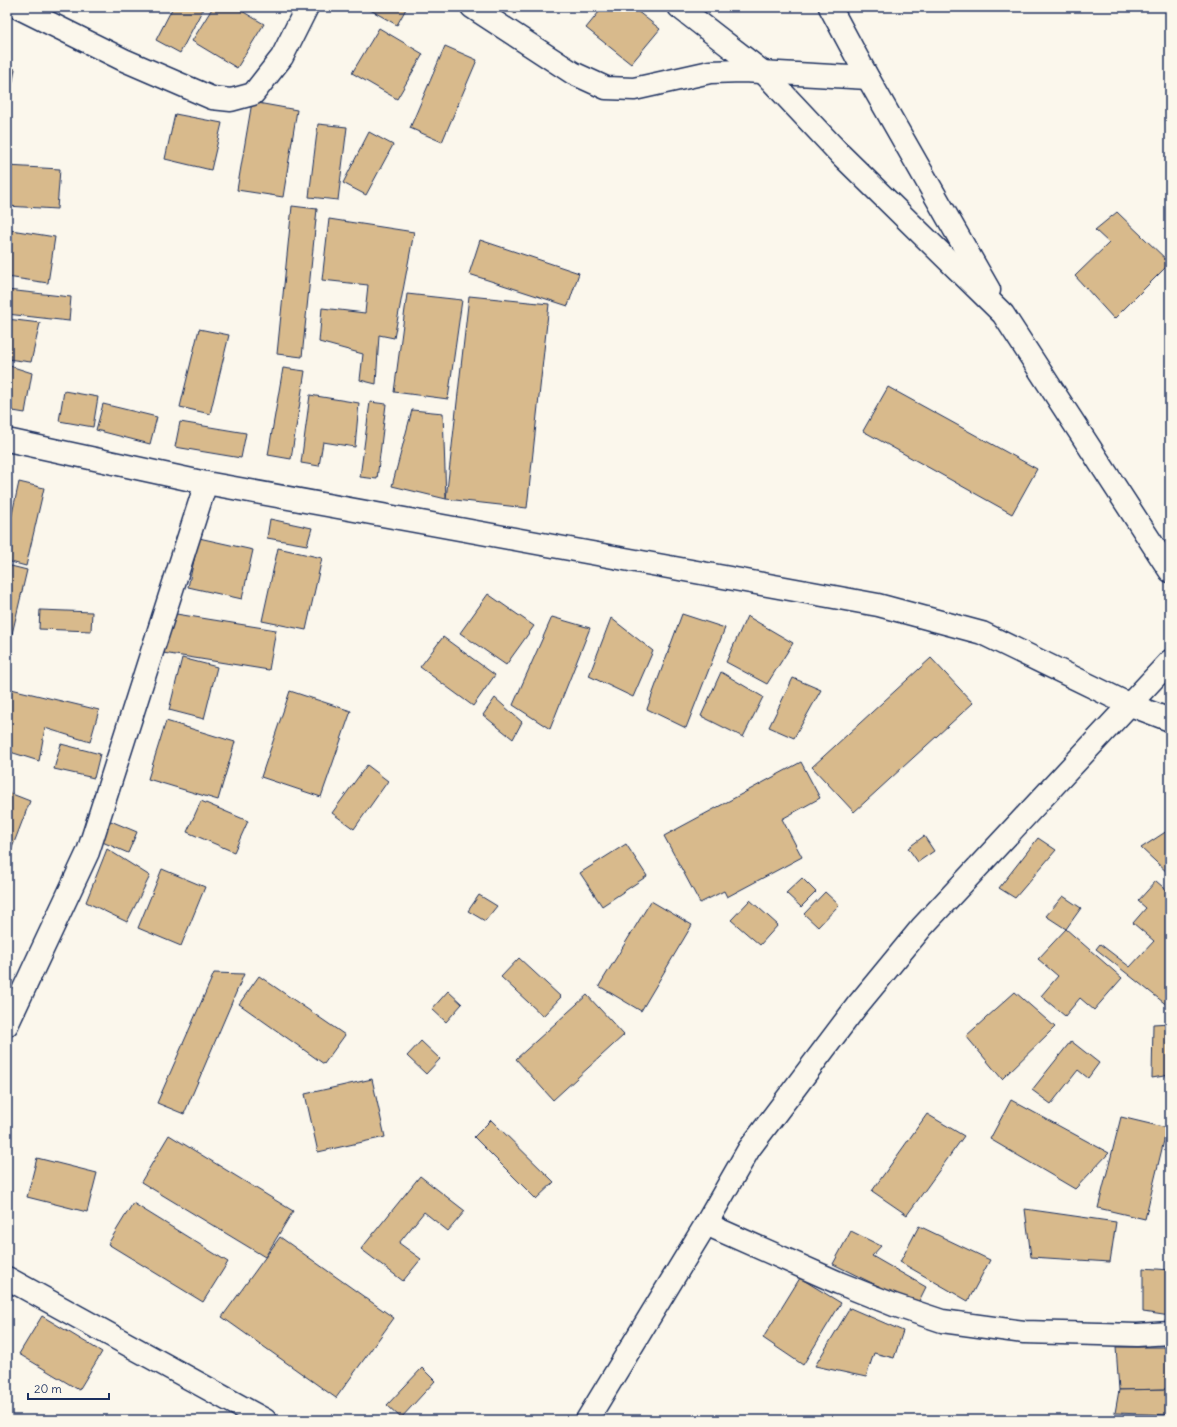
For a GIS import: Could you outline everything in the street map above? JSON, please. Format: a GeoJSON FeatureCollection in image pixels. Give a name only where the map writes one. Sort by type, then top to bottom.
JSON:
{"type":"FeatureCollection","features":[{"type":"Feature","properties":{"kind":"main road"},"geometry":{"type":"LineString","coordinates":[[17,7],[124,60],[205,96],[231,100],[253,94],[282,57],[307,7]]}},
{"type":"Feature","properties":{"kind":"main road"},"geometry":{"type":"LineString","coordinates":[[472,7],[573,73],[606,88],[634,89],[710,72],[743,71],[868,78]]}},
{"type":"Feature","properties":{"kind":"main road"},"geometry":{"type":"LineString","coordinates":[[679,7],[764,73],[841,155],[1003,314]]}},
{"type":"Feature","properties":{"kind":"main road"},"geometry":{"type":"LineString","coordinates":[[830,7],[868,78],[1003,314],[1170,571]]}},
{"type":"Feature","properties":{"kind":"main road"},"geometry":{"type":"LineString","coordinates":[[7,440],[206,483],[878,605],[982,632],[1128,704],[1170,720]]}},
{"type":"Feature","properties":{"kind":"main road"},"geometry":{"type":"LineString","coordinates":[[7,1025],[88,852],[206,483]]}},
{"type":"Feature","properties":{"kind":"main road"},"geometry":{"type":"LineString","coordinates":[[586,1420],[750,1149],[856,1007],[922,927],[1128,704],[1170,661]]}},
{"type":"Feature","properties":{"kind":"main road"},"geometry":{"type":"LineString","coordinates":[[706,1224],[839,1283],[894,1305],[942,1321],[1024,1332],[1137,1335],[1170,1333]]}},
{"type":"Feature","properties":{"kind":"main road"},"geometry":{"type":"LineString","coordinates":[[7,1278],[265,1420]]}},
{"type":"Feature","properties":{"kind":"building"},"geometry":{"type":"Polygon","coordinates":[[[173,7],[204,7],[180,53],[156,40],[173,7]]]}},
{"type":"Feature","properties":{"kind":"building"},"geometry":{"type":"Polygon","coordinates":[[[213,7],[235,7],[264,24],[237,68],[192,41],[213,7]]]}},
{"type":"Feature","properties":{"kind":"building"},"geometry":{"type":"Polygon","coordinates":[[[365,7],[407,7],[397,25],[365,7]]]}},
{"type":"Feature","properties":{"kind":"building"},"geometry":{"type":"Polygon","coordinates":[[[506,7],[521,7],[515,14],[506,7]]]}},
{"type":"Feature","properties":{"kind":"building"},"geometry":{"type":"Polygon","coordinates":[[[603,7],[632,7],[660,29],[631,64],[586,28],[603,7]]]}},
{"type":"Feature","properties":{"kind":"building"},"geometry":{"type":"Polygon","coordinates":[[[379,28],[423,54],[397,99],[352,73],[379,28]]]}},
{"type":"Feature","properties":{"kind":"building"},"geometry":{"type":"Polygon","coordinates":[[[445,46],[477,60],[442,142],[410,128],[445,46]]]}},
{"type":"Feature","properties":{"kind":"building"},"geometry":{"type":"Polygon","coordinates":[[[7,67],[15,69],[7,117],[7,67]]]}},
{"type":"Feature","properties":{"kind":"building"},"geometry":{"type":"Polygon","coordinates":[[[252,102],[297,110],[283,197],[237,190],[252,102]]]}},
{"type":"Feature","properties":{"kind":"building"},"geometry":{"type":"Polygon","coordinates":[[[175,114],[222,123],[211,170],[165,159],[175,114]]]}},
{"type":"Feature","properties":{"kind":"building"},"geometry":{"type":"Polygon","coordinates":[[[318,124],[347,127],[338,200],[309,197],[318,124]]]}},
{"type":"Feature","properties":{"kind":"building"},"geometry":{"type":"Polygon","coordinates":[[[369,132],[393,145],[366,195],[343,183],[369,132]]]}},
{"type":"Feature","properties":{"kind":"building"},"geometry":{"type":"Polygon","coordinates":[[[7,166],[60,169],[57,209],[7,206],[7,166]]]}},
{"type":"Feature","properties":{"kind":"building"},"geometry":{"type":"Polygon","coordinates":[[[292,206],[317,209],[302,357],[277,354],[292,206]]]}},
{"type":"Feature","properties":{"kind":"building"},"geometry":{"type":"Polygon","coordinates":[[[1117,212],[1170,263],[1114,319],[1075,276],[1109,243],[1095,230],[1117,212]]]}},
{"type":"Feature","properties":{"kind":"building"},"geometry":{"type":"Polygon","coordinates":[[[329,219],[414,232],[394,338],[379,335],[376,384],[360,380],[363,354],[319,342],[322,308],[365,313],[368,285],[322,280],[329,219]]]}},
{"type":"Feature","properties":{"kind":"building"},"geometry":{"type":"Polygon","coordinates":[[[11,230],[55,237],[48,283],[7,277],[7,255],[11,230]]]}},
{"type":"Feature","properties":{"kind":"building"},"geometry":{"type":"Polygon","coordinates":[[[480,240],[579,273],[568,306],[469,274],[480,240]]]}},
{"type":"Feature","properties":{"kind":"building"},"geometry":{"type":"Polygon","coordinates":[[[7,290],[71,297],[69,321],[7,314],[7,290]]]}},
{"type":"Feature","properties":{"kind":"building"},"geometry":{"type":"Polygon","coordinates":[[[407,294],[462,300],[448,399],[394,392],[407,294]]]}},
{"type":"Feature","properties":{"kind":"building"},"geometry":{"type":"Polygon","coordinates":[[[469,296],[549,304],[527,508],[446,499],[469,296]]]}},
{"type":"Feature","properties":{"kind":"building"},"geometry":{"type":"Polygon","coordinates":[[[7,319],[40,323],[31,362],[7,359],[7,319]]]}},
{"type":"Feature","properties":{"kind":"building"},"geometry":{"type":"Polygon","coordinates":[[[199,329],[229,335],[210,414],[180,407],[199,329]]]}},
{"type":"Feature","properties":{"kind":"building"},"geometry":{"type":"Polygon","coordinates":[[[7,365],[32,373],[25,413],[7,410],[7,365]]]}},
{"type":"Feature","properties":{"kind":"building"},"geometry":{"type":"Polygon","coordinates":[[[283,368],[305,371],[291,459],[268,455],[283,368]]]}},
{"type":"Feature","properties":{"kind":"building"},"geometry":{"type":"Polygon","coordinates":[[[888,387],[1037,469],[1012,514],[863,431],[888,387]]]}},
{"type":"Feature","properties":{"kind":"building"},"geometry":{"type":"Polygon","coordinates":[[[64,391],[98,397],[93,427],[59,421],[64,391]]]}},
{"type":"Feature","properties":{"kind":"building"},"geometry":{"type":"Polygon","coordinates":[[[310,395],[359,403],[355,447],[323,442],[319,466],[301,463],[310,395]]]}},
{"type":"Feature","properties":{"kind":"building"},"geometry":{"type":"Polygon","coordinates":[[[370,402],[386,404],[377,479],[360,477],[370,402]]]}},
{"type":"Feature","properties":{"kind":"building"},"geometry":{"type":"Polygon","coordinates":[[[103,404],[157,417],[150,444],[96,430],[103,404]]]}},
{"type":"Feature","properties":{"kind":"building"},"geometry":{"type":"Polygon","coordinates":[[[412,410],[443,413],[446,499],[392,486],[412,410]]]}},
{"type":"Feature","properties":{"kind":"building"},"geometry":{"type":"Polygon","coordinates":[[[180,422],[246,433],[241,458],[175,447],[180,422]]]}},
{"type":"Feature","properties":{"kind":"building"},"geometry":{"type":"Polygon","coordinates":[[[19,482],[44,488],[26,566],[7,561],[7,537],[19,482]]]}},
{"type":"Feature","properties":{"kind":"building"},"geometry":{"type":"Polygon","coordinates":[[[270,519],[312,528],[307,545],[267,538],[270,519]]]}},
{"type":"Feature","properties":{"kind":"building"},"geometry":{"type":"Polygon","coordinates":[[[199,538],[253,550],[242,599],[188,587],[199,538]]]}},
{"type":"Feature","properties":{"kind":"building"},"geometry":{"type":"Polygon","coordinates":[[[278,548],[322,558],[306,630],[262,621],[278,548]]]}},
{"type":"Feature","properties":{"kind":"building"},"geometry":{"type":"Polygon","coordinates":[[[7,565],[27,570],[12,634],[7,633],[7,565]]]}},
{"type":"Feature","properties":{"kind":"building"},"geometry":{"type":"Polygon","coordinates":[[[488,594],[534,626],[506,665],[460,633],[488,594]]]}},
{"type":"Feature","properties":{"kind":"building"},"geometry":{"type":"Polygon","coordinates":[[[40,610],[92,612],[91,631],[39,629],[40,610]]]}},
{"type":"Feature","properties":{"kind":"building"},"geometry":{"type":"Polygon","coordinates":[[[170,613],[276,630],[269,670],[163,653],[170,613]]]}},
{"type":"Feature","properties":{"kind":"building"},"geometry":{"type":"Polygon","coordinates":[[[682,614],[725,628],[686,728],[647,709],[682,614]]]}},
{"type":"Feature","properties":{"kind":"building"},"geometry":{"type":"Polygon","coordinates":[[[747,616],[793,643],[767,684],[726,662],[747,616]]]}},
{"type":"Feature","properties":{"kind":"building"},"geometry":{"type":"Polygon","coordinates":[[[552,617],[590,628],[550,729],[513,705],[552,617]]]}},
{"type":"Feature","properties":{"kind":"building"},"geometry":{"type":"Polygon","coordinates":[[[611,618],[653,651],[633,697],[589,676],[611,618]]]}},
{"type":"Feature","properties":{"kind":"building"},"geometry":{"type":"Polygon","coordinates":[[[443,637],[495,675],[473,706],[420,667],[443,637]]]}},
{"type":"Feature","properties":{"kind":"building"},"geometry":{"type":"Polygon","coordinates":[[[182,658],[217,667],[204,719],[169,710],[182,658]]]}},
{"type":"Feature","properties":{"kind":"building"},"geometry":{"type":"Polygon","coordinates":[[[931,658],[973,703],[854,812],[812,767],[931,658]]]}},
{"type":"Feature","properties":{"kind":"building"},"geometry":{"type":"Polygon","coordinates":[[[721,672],[763,697],[743,737],[701,716],[721,672]]]}},
{"type":"Feature","properties":{"kind":"building"},"geometry":{"type":"Polygon","coordinates":[[[793,678],[821,690],[794,738],[769,727],[793,678]]]}},
{"type":"Feature","properties":{"kind":"building"},"geometry":{"type":"Polygon","coordinates":[[[7,688],[99,710],[90,742],[45,728],[39,761],[7,751],[7,688]]]}},
{"type":"Feature","properties":{"kind":"building"},"geometry":{"type":"Polygon","coordinates":[[[290,691],[351,711],[321,797],[261,777],[290,691]]]}},
{"type":"Feature","properties":{"kind":"building"},"geometry":{"type":"Polygon","coordinates":[[[495,698],[522,722],[513,739],[483,715],[495,698]]]}},
{"type":"Feature","properties":{"kind":"building"},"geometry":{"type":"Polygon","coordinates":[[[166,721],[235,742],[218,800],[148,779],[166,721]]]}},
{"type":"Feature","properties":{"kind":"building"},"geometry":{"type":"Polygon","coordinates":[[[61,744],[100,754],[94,778],[54,769],[61,744]]]}},
{"type":"Feature","properties":{"kind":"building"},"geometry":{"type":"Polygon","coordinates":[[[801,762],[820,798],[782,819],[802,857],[727,897],[724,891],[700,903],[664,836],[801,762]]]}},
{"type":"Feature","properties":{"kind":"building"},"geometry":{"type":"Polygon","coordinates":[[[367,765],[388,781],[354,829],[332,813],[367,765]]]}},
{"type":"Feature","properties":{"kind":"building"},"geometry":{"type":"Polygon","coordinates":[[[7,792],[30,801],[7,861],[7,792]]]}},
{"type":"Feature","properties":{"kind":"building"},"geometry":{"type":"Polygon","coordinates":[[[201,801],[248,821],[234,852],[187,832],[201,801]]]}},
{"type":"Feature","properties":{"kind":"building"},"geometry":{"type":"Polygon","coordinates":[[[106,819],[137,832],[128,853],[100,841],[106,819]]]}},
{"type":"Feature","properties":{"kind":"building"},"geometry":{"type":"Polygon","coordinates":[[[1170,829],[1170,875],[1141,848],[1170,829]]]}},
{"type":"Feature","properties":{"kind":"building"},"geometry":{"type":"Polygon","coordinates":[[[924,836],[934,851],[918,862],[908,848],[924,836]]]}},
{"type":"Feature","properties":{"kind":"building"},"geometry":{"type":"Polygon","coordinates":[[[1038,838],[1056,850],[1015,898],[999,888],[1038,838]]]}},
{"type":"Feature","properties":{"kind":"building"},"geometry":{"type":"Polygon","coordinates":[[[626,844],[647,876],[602,906],[580,873],[626,844]]]}},
{"type":"Feature","properties":{"kind":"building"},"geometry":{"type":"Polygon","coordinates":[[[107,849],[150,876],[127,922],[86,902],[107,849]]]}},
{"type":"Feature","properties":{"kind":"building"},"geometry":{"type":"Polygon","coordinates":[[[162,869],[205,887],[181,946],[138,928],[162,869]]]}},
{"type":"Feature","properties":{"kind":"building"},"geometry":{"type":"Polygon","coordinates":[[[802,878],[816,892],[801,907],[786,893],[802,878]]]}},
{"type":"Feature","properties":{"kind":"building"},"geometry":{"type":"Polygon","coordinates":[[[1156,881],[1170,893],[1170,1004],[1168,1006],[1096,949],[1100,944],[1130,967],[1154,941],[1133,923],[1146,908],[1138,901],[1156,881]]]}},
{"type":"Feature","properties":{"kind":"building"},"geometry":{"type":"Polygon","coordinates":[[[825,892],[839,905],[818,927],[804,914],[825,892]]]}},
{"type":"Feature","properties":{"kind":"building"},"geometry":{"type":"Polygon","coordinates":[[[479,895],[497,906],[485,921],[468,911],[479,895]]]}},
{"type":"Feature","properties":{"kind":"building"},"geometry":{"type":"Polygon","coordinates":[[[1063,896],[1081,908],[1066,929],[1046,916],[1063,896]]]}},
{"type":"Feature","properties":{"kind":"building"},"geometry":{"type":"Polygon","coordinates":[[[750,900],[778,925],[760,945],[731,920],[750,900]]]}},
{"type":"Feature","properties":{"kind":"building"},"geometry":{"type":"Polygon","coordinates":[[[651,901],[692,925],[641,1011],[599,986],[651,901]]]}},
{"type":"Feature","properties":{"kind":"building"},"geometry":{"type":"Polygon","coordinates":[[[1066,929],[1122,978],[1094,1010],[1080,998],[1065,1016],[1041,996],[1058,976],[1038,959],[1066,929]]]}},
{"type":"Feature","properties":{"kind":"building"},"geometry":{"type":"Polygon","coordinates":[[[519,958],[561,997],[543,1016],[501,977],[519,958]]]}},
{"type":"Feature","properties":{"kind":"building"},"geometry":{"type":"Polygon","coordinates":[[[214,973],[244,974],[184,1114],[157,1103],[214,973]]]}},
{"type":"Feature","properties":{"kind":"building"},"geometry":{"type":"Polygon","coordinates":[[[259,976],[345,1035],[324,1064],[239,1004],[259,976]]]}},
{"type":"Feature","properties":{"kind":"building"},"geometry":{"type":"Polygon","coordinates":[[[448,991],[462,1004],[446,1022],[432,1009],[448,991]]]}},
{"type":"Feature","properties":{"kind":"building"},"geometry":{"type":"Polygon","coordinates":[[[1015,992],[1055,1027],[1002,1079],[966,1036],[1015,992]]]}},
{"type":"Feature","properties":{"kind":"building"},"geometry":{"type":"Polygon","coordinates":[[[587,995],[624,1035],[553,1100],[516,1059],[587,995]]]}},
{"type":"Feature","properties":{"kind":"building"},"geometry":{"type":"Polygon","coordinates":[[[1170,1023],[1170,1075],[1152,1078],[1153,1024],[1170,1023]]]}},
{"type":"Feature","properties":{"kind":"building"},"geometry":{"type":"Polygon","coordinates":[[[421,1041],[440,1059],[426,1074],[407,1056],[421,1041]]]}},
{"type":"Feature","properties":{"kind":"building"},"geometry":{"type":"Polygon","coordinates":[[[1071,1041],[1099,1063],[1088,1078],[1078,1070],[1051,1104],[1032,1090],[1071,1041]]]}},
{"type":"Feature","properties":{"kind":"building"},"geometry":{"type":"Polygon","coordinates":[[[372,1079],[385,1137],[318,1152],[305,1094],[372,1079]]]}},
{"type":"Feature","properties":{"kind":"building"},"geometry":{"type":"Polygon","coordinates":[[[1011,1100],[1109,1153],[1075,1189],[990,1139],[1011,1100]]]}},
{"type":"Feature","properties":{"kind":"building"},"geometry":{"type":"Polygon","coordinates":[[[927,1114],[964,1136],[907,1215],[872,1191],[927,1114]]]}},
{"type":"Feature","properties":{"kind":"building"},"geometry":{"type":"Polygon","coordinates":[[[1121,1117],[1167,1128],[1145,1219],[1098,1208],[1121,1117]]]}},
{"type":"Feature","properties":{"kind":"building"},"geometry":{"type":"Polygon","coordinates":[[[491,1120],[554,1182],[536,1199],[474,1137],[491,1120]]]}},
{"type":"Feature","properties":{"kind":"building"},"geometry":{"type":"Polygon","coordinates":[[[169,1135],[293,1211],[265,1257],[141,1182],[169,1135]]]}},
{"type":"Feature","properties":{"kind":"building"},"geometry":{"type":"Polygon","coordinates":[[[37,1158],[97,1173],[87,1212],[27,1197],[37,1158]]]}},
{"type":"Feature","properties":{"kind":"building"},"geometry":{"type":"Polygon","coordinates":[[[420,1176],[465,1211],[448,1231],[424,1212],[399,1243],[421,1259],[403,1281],[361,1249],[420,1176]]]}},
{"type":"Feature","properties":{"kind":"building"},"geometry":{"type":"Polygon","coordinates":[[[133,1203],[228,1262],[203,1302],[108,1244],[133,1203]]]}},
{"type":"Feature","properties":{"kind":"building"},"geometry":{"type":"Polygon","coordinates":[[[1025,1209],[1116,1222],[1110,1262],[1031,1257],[1025,1209]]]}},
{"type":"Feature","properties":{"kind":"building"},"geometry":{"type":"Polygon","coordinates":[[[919,1226],[990,1260],[968,1301],[900,1262],[919,1226]]]}},
{"type":"Feature","properties":{"kind":"building"},"geometry":{"type":"Polygon","coordinates":[[[851,1231],[881,1246],[872,1256],[926,1287],[917,1305],[833,1264],[851,1231]]]}},
{"type":"Feature","properties":{"kind":"building"},"geometry":{"type":"Polygon","coordinates":[[[280,1237],[394,1318],[336,1398],[222,1317],[280,1237]]]}},
{"type":"Feature","properties":{"kind":"building"},"geometry":{"type":"Polygon","coordinates":[[[1143,1268],[1170,1270],[1170,1316],[1143,1312],[1143,1268]]]}},
{"type":"Feature","properties":{"kind":"building"},"geometry":{"type":"Polygon","coordinates":[[[800,1278],[841,1303],[803,1365],[763,1338],[800,1278]]]}},
{"type":"Feature","properties":{"kind":"building"},"geometry":{"type":"Polygon","coordinates":[[[7,1291],[13,1293],[7,1309],[7,1291]]]}},
{"type":"Feature","properties":{"kind":"building"},"geometry":{"type":"Polygon","coordinates":[[[850,1308],[903,1331],[894,1358],[874,1353],[866,1377],[815,1366],[850,1308]]]}},
{"type":"Feature","properties":{"kind":"building"},"geometry":{"type":"Polygon","coordinates":[[[42,1316],[102,1352],[79,1390],[19,1354],[42,1316]]]}},
{"type":"Feature","properties":{"kind":"building"},"geometry":{"type":"Polygon","coordinates":[[[1116,1347],[1170,1347],[1170,1389],[1119,1390],[1116,1347]]]}},
{"type":"Feature","properties":{"kind":"building"},"geometry":{"type":"Polygon","coordinates":[[[422,1368],[435,1381],[401,1418],[387,1405],[422,1368]]]}},
{"type":"Feature","properties":{"kind":"building"},"geometry":{"type":"Polygon","coordinates":[[[1170,1389],[1170,1415],[1115,1413],[1119,1390],[1170,1389]]]}}]}
